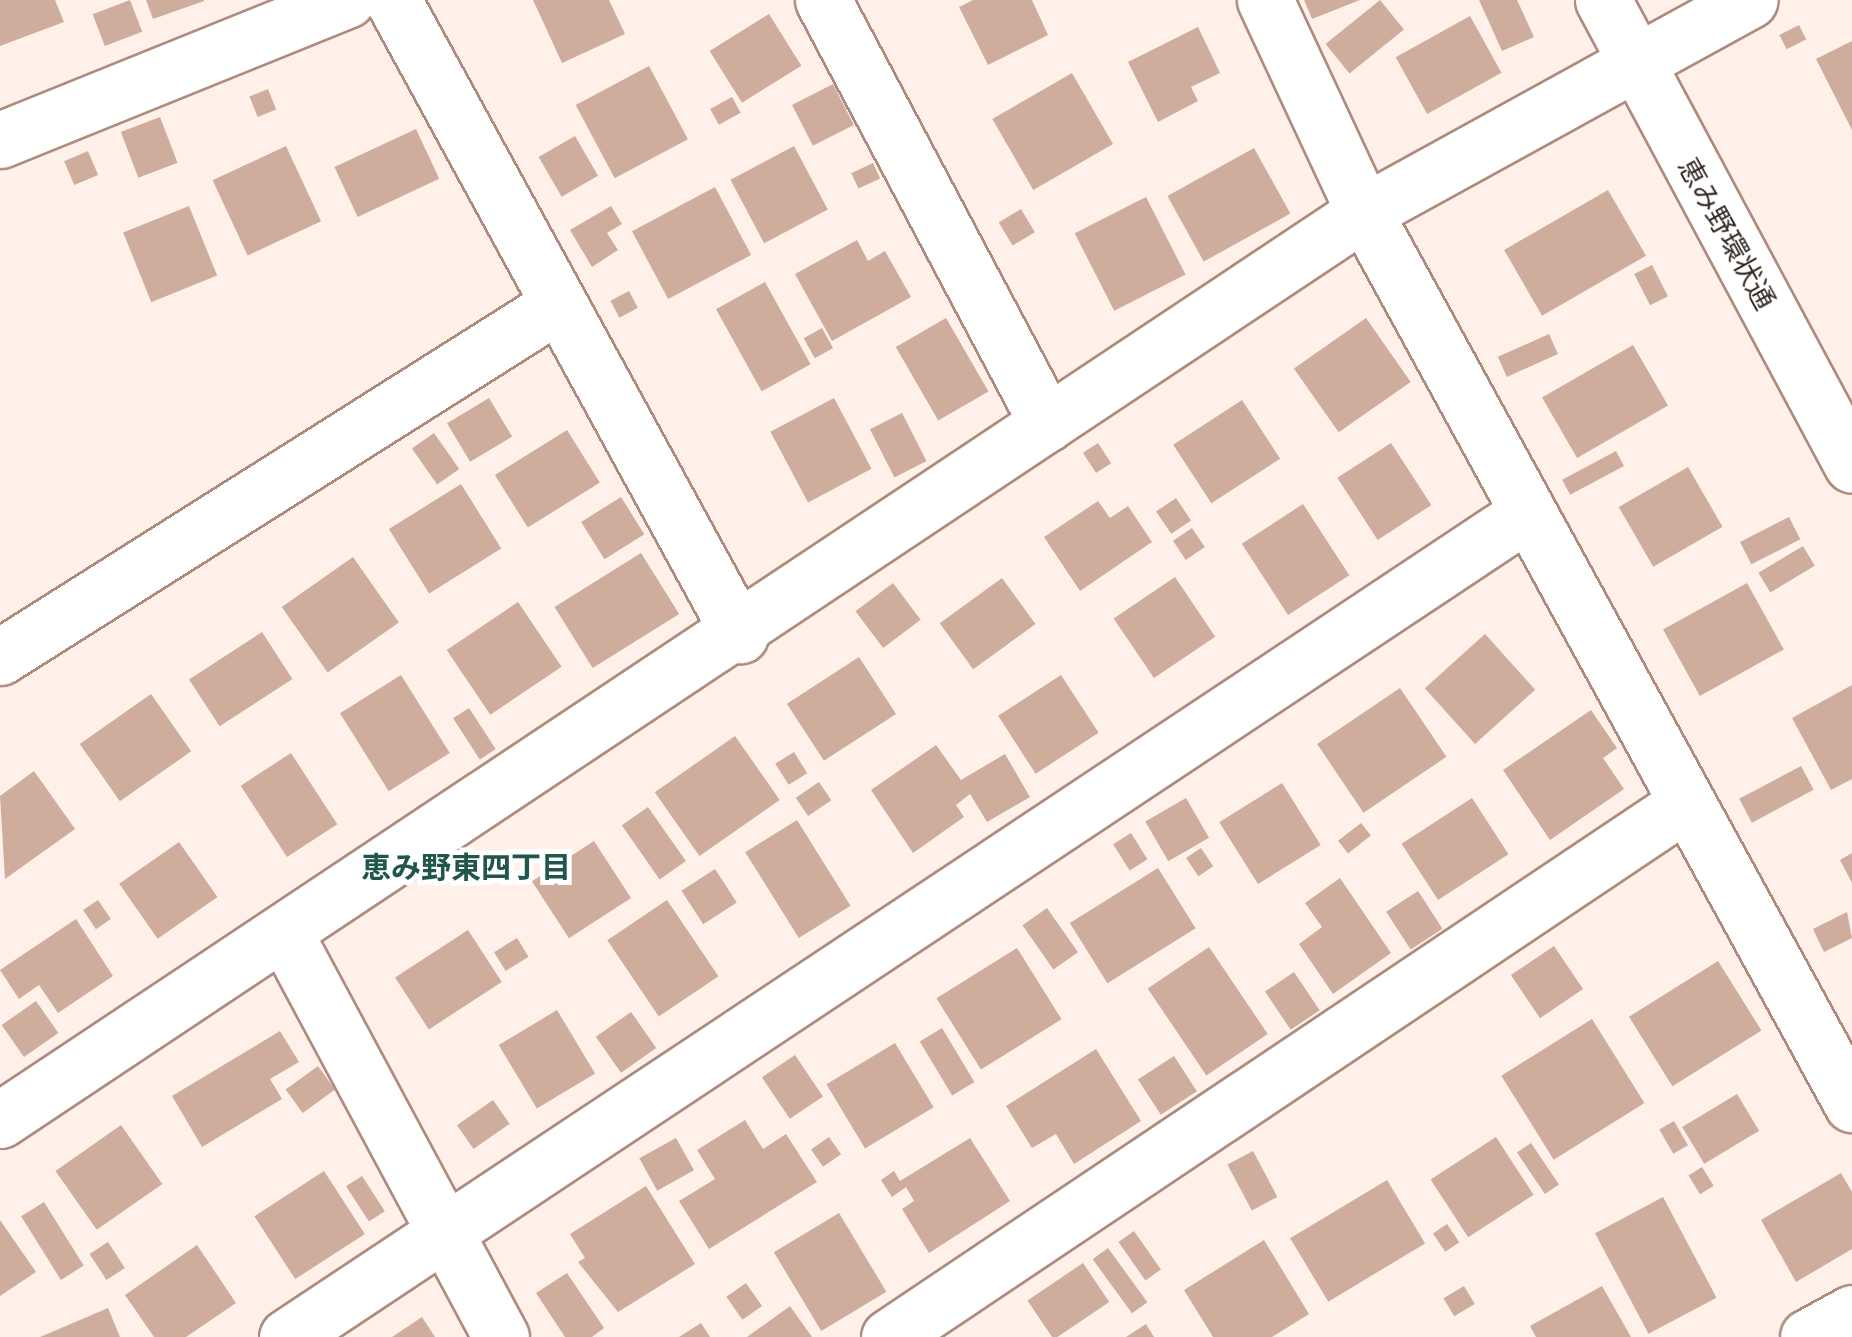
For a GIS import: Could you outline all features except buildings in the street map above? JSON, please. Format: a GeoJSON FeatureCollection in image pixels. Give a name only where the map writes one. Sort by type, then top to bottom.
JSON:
{"type":"FeatureCollection","features":[{"type":"Feature","properties":{"kind":"street"},"geometry":{"type":"LineString","coordinates":[[0,140],[346,0]]}},
{"type":"Feature","properties":{"kind":"street"},"geometry":{"type":"LineString","coordinates":[[393,0],[554,307],[740,635]]}},
{"type":"Feature","properties":{"kind":"street"},"geometry":{"type":"LineString","coordinates":[[823,0],[1047,423]]}},
{"type":"Feature","properties":{"kind":"street"},"geometry":{"type":"LineString","coordinates":[[1265,0],[1364,212],[1852,1104]]}},
{"type":"Feature","properties":{"kind":"street","name":"恵み野環状通"},"geometry":{"type":"LineString","coordinates":[[1603,0],[1632,62],[1852,465]]}},
{"type":"Feature","properties":{"kind":"street"},"geometry":{"type":"LineString","coordinates":[[0,1120],[740,635],[1047,423],[1364,212],[1749,0]]}},
{"type":"Feature","properties":{"kind":"street"},"geometry":{"type":"LineString","coordinates":[[0,657],[554,307]]}},
{"type":"Feature","properties":{"kind":"street"},"geometry":{"type":"LineString","coordinates":[[286,1337],[442,1226],[1528,513]]}},
{"type":"Feature","properties":{"kind":"street"},"geometry":{"type":"LineString","coordinates":[[889,1337],[1686,803]]}},
{"type":"Feature","properties":{"kind":"street"},"geometry":{"type":"LineString","coordinates":[[285,934],[501,1337]]}},
{"type":"Feature","properties":{"kind":"street"},"geometry":{"type":"LineString","coordinates":[[1808,1337],[1852,1313]]}},
{"type":"Feature","properties":{"kind":"district","name":"恵み野東四丁目"},"geometry":{"type":"Point","coordinates":[466,868]}}]}
